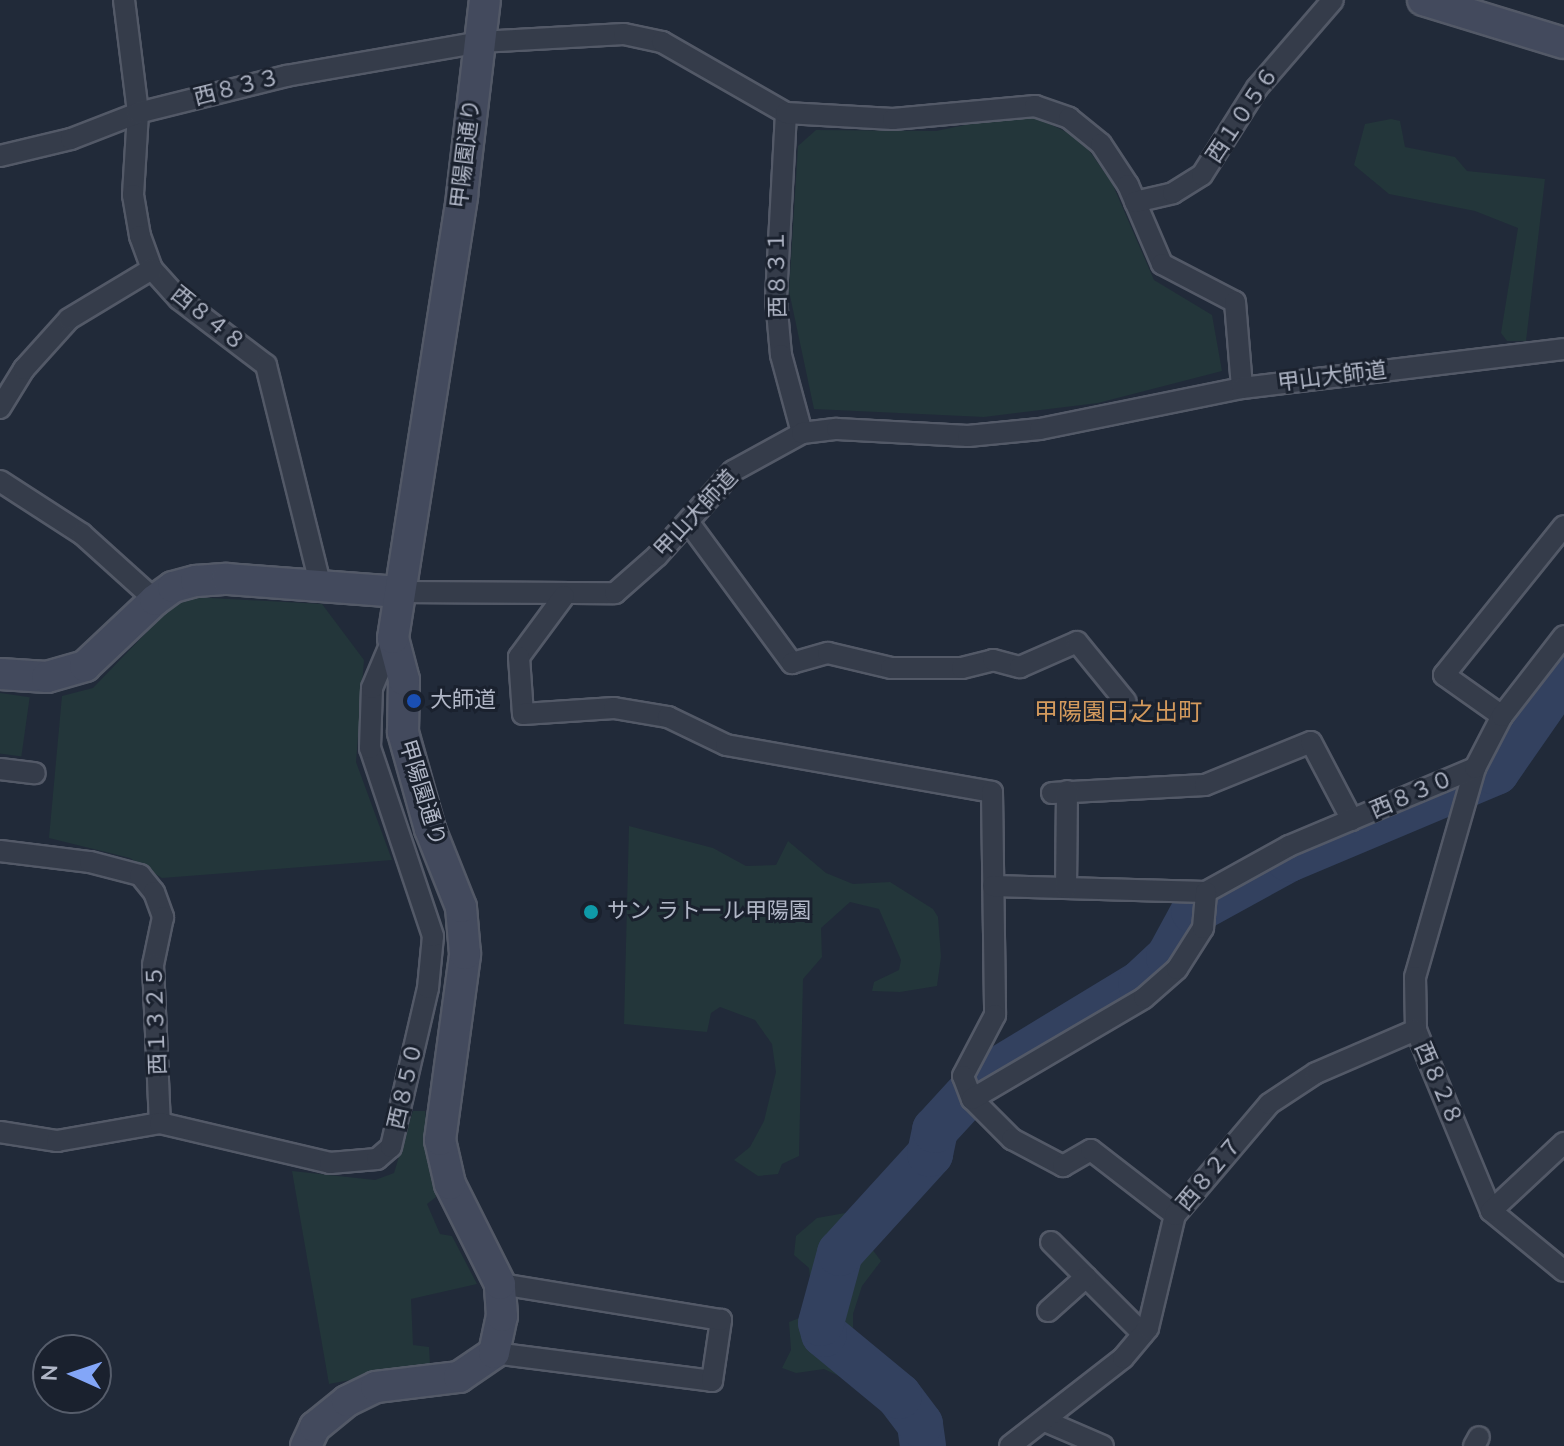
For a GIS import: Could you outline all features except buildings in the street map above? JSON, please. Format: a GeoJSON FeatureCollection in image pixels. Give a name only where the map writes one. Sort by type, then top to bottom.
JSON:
{"type":"FeatureCollection","features":[{"type":"Feature","properties":{"kind":"street","name":"西８４８"},"geometry":{"type":"LineString","coordinates":[[124,0],[138,113],[133,195],[152,269],[179,299],[266,365],[320,584]]}},
{"type":"Feature","properties":{"kind":"street","name":"甲陽園通り"},"geometry":{"type":"LineString","coordinates":[[485,0],[462,195],[393,638],[404,680],[403,732],[430,829],[461,907],[465,954],[440,1140],[450,1184],[500,1284],[502,1316],[494,1353]]}},
{"type":"Feature","properties":{"kind":"street","name":"西１０５６"},"geometry":{"type":"LineString","coordinates":[[1135,202],[1173,193],[1202,175],[1257,88],[1333,0]]}},
{"type":"Feature","properties":{"kind":"street"},"geometry":{"type":"LineString","coordinates":[[1423,0],[1564,43]]}},
{"type":"Feature","properties":{"kind":"street","name":"西８３３"},"geometry":{"type":"LineString","coordinates":[[0,156],[71,139],[138,113],[286,76],[480,42],[624,34],[662,42],[786,113]]}},
{"type":"Feature","properties":{"kind":"street"},"geometry":{"type":"LineString","coordinates":[[786,113],[893,119],[1035,106],[1069,118],[1101,144],[1135,202],[1162,264],[1235,302],[1242,388]]}},
{"type":"Feature","properties":{"kind":"street","name":"西８３１"},"geometry":{"type":"LineString","coordinates":[[786,113],[776,299],[781,355],[802,433]]}},
{"type":"Feature","properties":{"kind":"street"},"geometry":{"type":"LineString","coordinates":[[0,408],[24,369],[69,319],[152,269]]}},
{"type":"Feature","properties":{"kind":"street","name":"甲山大師道"},"geometry":{"type":"LineString","coordinates":[[0,674],[47,677],[85,666],[155,600],[173,587],[196,581],[320,584],[398,592],[564,596],[615,593],[689,523],[733,471],[802,433],[837,429],[968,436],[1026,430],[1242,388],[1564,349]]}},
{"type":"Feature","properties":{"kind":"street"},"geometry":{"type":"LineString","coordinates":[[0,481],[82,534],[155,600]]}},
{"type":"Feature","properties":{"kind":"street"},"geometry":{"type":"LineString","coordinates":[[689,523],[792,663],[828,653],[891,668],[962,668],[993,660],[1020,667],[1077,642],[1126,702]]}},
{"type":"Feature","properties":{"kind":"street"},"geometry":{"type":"LineString","coordinates":[[1502,716],[1444,675],[1564,526]]}},
{"type":"Feature","properties":{"kind":"street"},"geometry":{"type":"LineString","coordinates":[[564,596],[519,657],[523,714],[614,708],[668,717],[726,745],[992,792],[995,1015],[963,1076],[972,1099],[1012,1139],[1063,1166],[1091,1150],[1175,1215]]}},
{"type":"Feature","properties":{"kind":"street","name":"西８３０"},"geometry":{"type":"LineString","coordinates":[[1206,892],[1352,820],[1472,778],[1502,716],[1564,636]]}},
{"type":"Feature","properties":{"kind":"street","name":"西８５０"},"geometry":{"type":"LineString","coordinates":[[0,1132],[57,1141],[160,1123],[330,1163],[377,1159],[391,1147],[425,1003],[433,936],[370,748],[372,688],[393,638]]}},
{"type":"Feature","properties":{"kind":"street"},"geometry":{"type":"LineString","coordinates":[[1066,888],[1059,792],[1205,785],[1311,742],[1352,820]]}},
{"type":"Feature","properties":{"kind":"street"},"geometry":{"type":"LineString","coordinates":[[0,769],[35,773]]}},
{"type":"Feature","properties":{"kind":"street","name":"西８２８"},"geometry":{"type":"LineString","coordinates":[[1472,778],[1415,977],[1416,1030],[1491,1211],[1564,1271]]}},
{"type":"Feature","properties":{"kind":"street","name":"西１３２５"},"geometry":{"type":"LineString","coordinates":[[0,851],[140,875],[154,892],[163,917],[153,965],[160,1123]]}},
{"type":"Feature","properties":{"kind":"street"},"geometry":{"type":"LineString","coordinates":[[972,1099],[1144,998],[1177,969],[1203,928],[1206,892],[993,886]]}},
{"type":"Feature","properties":{"kind":"street","name":"西８２７"},"geometry":{"type":"LineString","coordinates":[[1010,1446],[1123,1358],[1143,1334],[1175,1215],[1269,1104],[1316,1073],[1416,1030]]}},
{"type":"Feature","properties":{"kind":"street"},"geometry":{"type":"LineString","coordinates":[[1491,1211],[1564,1143]]}},
{"type":"Feature","properties":{"kind":"street"},"geometry":{"type":"LineString","coordinates":[[1051,1242],[1143,1334]]}},
{"type":"Feature","properties":{"kind":"street"},"geometry":{"type":"LineString","coordinates":[[1048,1311],[1086,1277]]}},
{"type":"Feature","properties":{"kind":"street"},"geometry":{"type":"LineString","coordinates":[[306,1446],[315,1427],[347,1401],[376,1387],[459,1377],[494,1353],[712,1381],[721,1320],[500,1284]]}},
{"type":"Feature","properties":{"kind":"street"},"geometry":{"type":"LineString","coordinates":[[1045,1421],[1103,1446]]}},
{"type":"Feature","properties":{"kind":"green space"},"geometry":{"type":"Polygon","coordinates":[[[1009,116],[1039,119],[1081,139],[1112,183],[1154,280],[1212,315],[1222,371],[1098,403],[984,417],[814,409],[789,291],[798,146],[816,130],[936,131],[1009,116]]]}},
{"type":"Feature","properties":{"kind":"green space"},"geometry":{"type":"Polygon","coordinates":[[[1391,119],[1400,121],[1405,147],[1455,157],[1467,171],[1545,179],[1526,341],[1507,341],[1501,333],[1518,228],[1475,211],[1389,194],[1354,165],[1365,124],[1391,119]]]}},
{"type":"Feature","properties":{"kind":"green space"},"geometry":{"type":"Polygon","coordinates":[[[193,597],[322,604],[364,660],[356,762],[392,860],[162,878],[130,858],[49,838],[62,696],[93,688],[172,606],[193,597]]]}},
{"type":"Feature","properties":{"kind":"green space"},"geometry":{"type":"Polygon","coordinates":[[[0,693],[30,697],[21,757],[0,754],[0,693]]]}},
{"type":"Feature","properties":{"kind":"green space"},"geometry":{"type":"Polygon","coordinates":[[[629,826],[713,848],[746,866],[776,865],[788,841],[826,873],[853,884],[890,882],[933,909],[938,917],[941,957],[937,986],[900,992],[872,991],[874,982],[899,970],[901,960],[879,909],[850,902],[821,928],[822,957],[803,979],[799,1156],[782,1164],[778,1174],[758,1176],[734,1160],[750,1147],[764,1121],[776,1072],[772,1044],[755,1020],[720,1007],[711,1013],[707,1032],[624,1024],[629,826]]]}},
{"type":"Feature","properties":{"kind":"green space"},"geometry":{"type":"Polygon","coordinates":[[[413,1111],[425,1111],[436,1197],[427,1204],[440,1234],[452,1236],[477,1284],[411,1299],[413,1345],[429,1347],[430,1365],[329,1384],[292,1171],[375,1180],[394,1173],[413,1111]]]}},
{"type":"Feature","properties":{"kind":"green space"},"geometry":{"type":"Polygon","coordinates":[[[845,1213],[881,1261],[862,1286],[853,1314],[853,1334],[864,1361],[851,1376],[841,1377],[824,1369],[796,1373],[782,1368],[791,1350],[789,1322],[807,1315],[813,1305],[809,1268],[794,1255],[796,1236],[817,1218],[845,1213]]]}},
{"type":"Feature","properties":{"kind":"waterway"},"geometry":{"type":"LineString","coordinates":[[923,1446],[920,1424],[899,1396],[824,1334],[821,1323],[840,1253],[930,1154],[935,1130],[980,1081],[1141,983],[1169,957],[1194,911],[1289,859],[1496,772],[1564,674]]}},
{"type":"Feature","properties":{"kind":"place","name":"大師道"},"geometry":{"type":"Point","coordinates":[414,701]}},
{"type":"Feature","properties":{"kind":"place","name":"サン ラトール甲陽園"},"geometry":{"type":"Point","coordinates":[591,912]}},
{"type":"Feature","properties":{"kind":"district","name":"甲陽園日之出町"},"geometry":{"type":"Point","coordinates":[1118,713]}}]}
